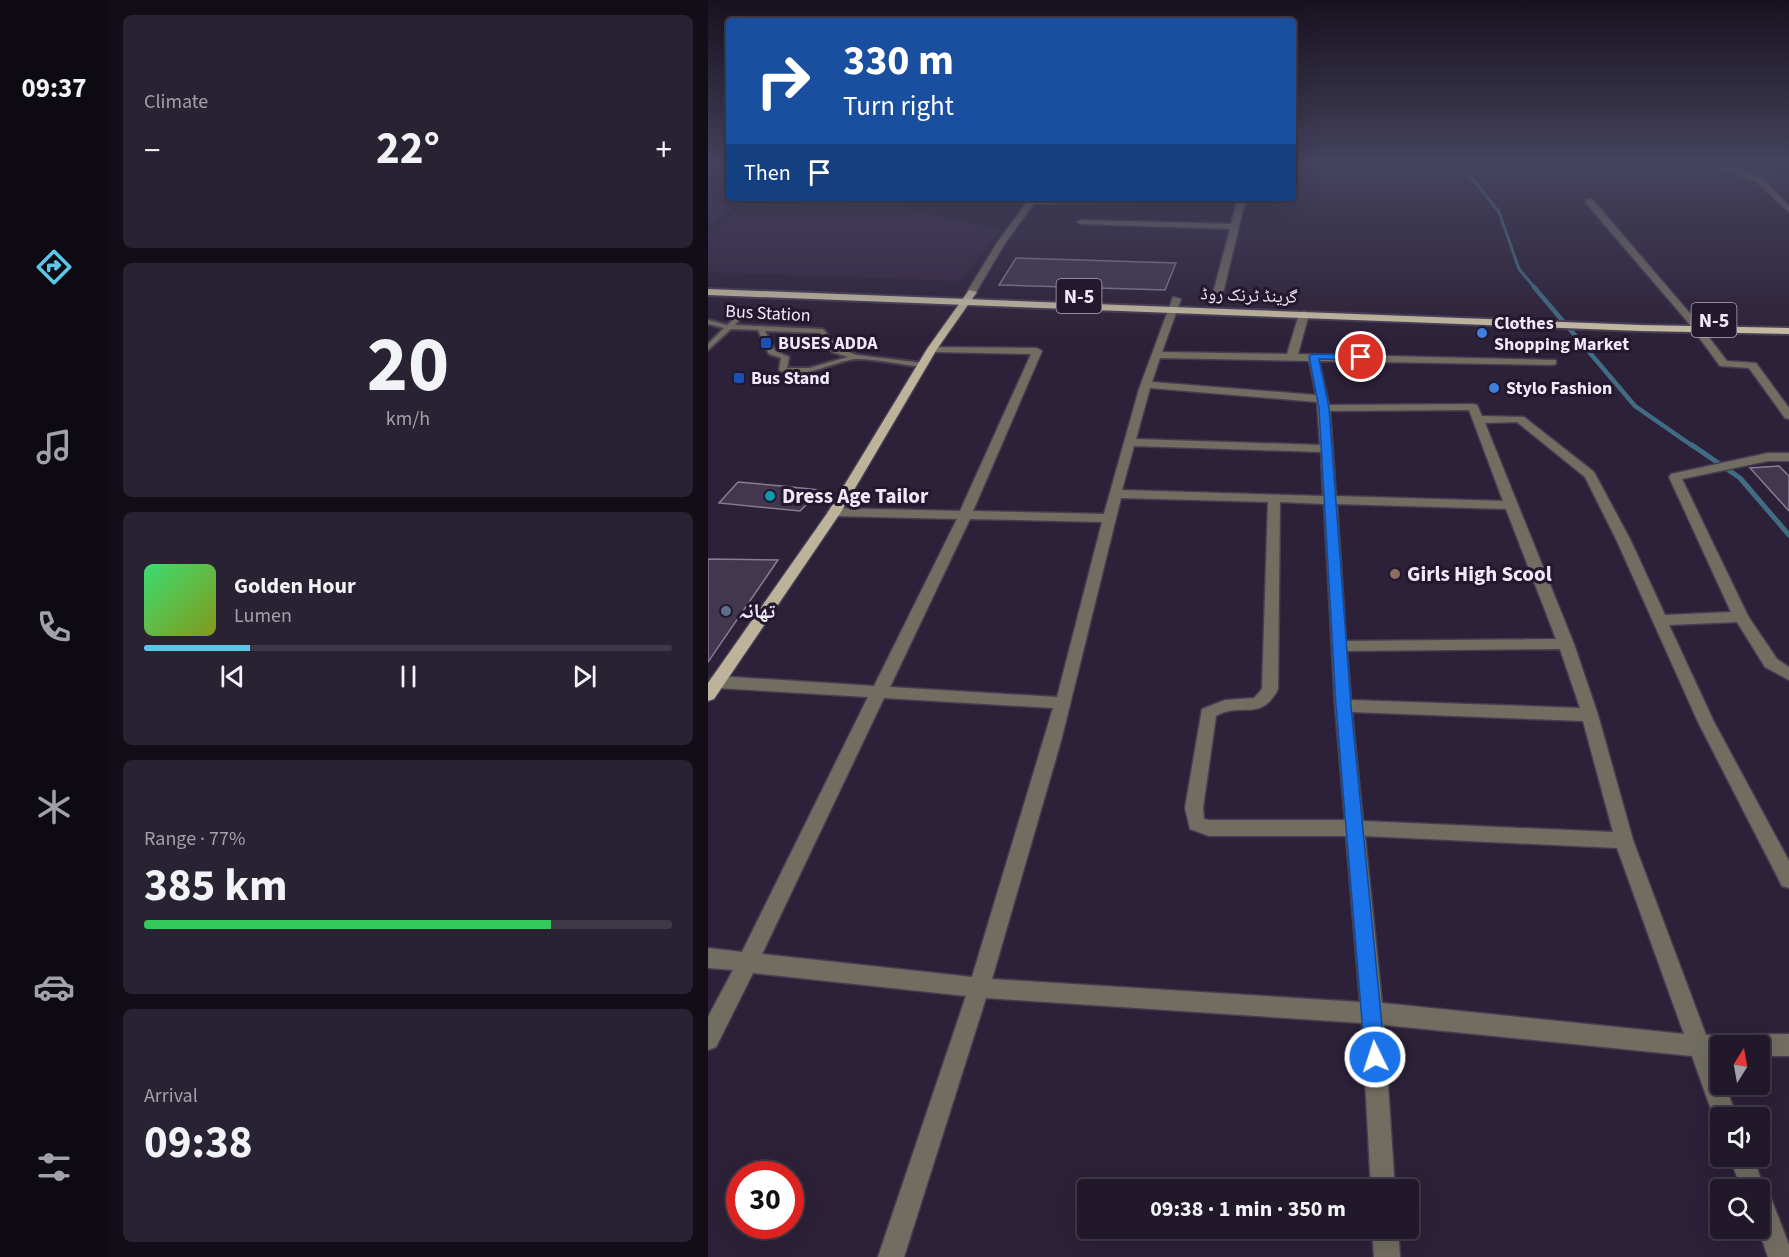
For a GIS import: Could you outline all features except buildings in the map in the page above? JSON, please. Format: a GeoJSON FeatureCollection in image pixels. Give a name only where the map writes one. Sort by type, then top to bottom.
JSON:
{"type":"FeatureCollection","features":[{"type":"Feature","properties":{"kind":"highway","name":"گرینڈ ٹرنک روڈ"},"geometry":{"type":"LineString","coordinates":[[708,284],[968,297]]}},
{"type":"Feature","properties":{"kind":"highway","name":"گرینڈ ٹرنک روڈ"},"geometry":{"type":"LineString","coordinates":[[708,292],[968,297],[1174,304],[1304,314],[1448,316]]}},
{"type":"Feature","properties":{"kind":"highway","name":"گرینڈ ٹرنک روڈ"},"geometry":{"type":"LineString","coordinates":[[1174,304],[1216,301],[1448,316],[1640,324],[1698,329],[1789,331]]}},
{"type":"Feature","properties":{"kind":"highway","name":"گرینڈ ٹرنک روڈ"},"geometry":{"type":"LineString","coordinates":[[1640,324],[1690,319],[1789,322]]}},
{"type":"Feature","properties":{"kind":"main road"},"geometry":{"type":"LineString","coordinates":[[712,689],[834,512],[932,349],[968,297]]}},
{"type":"Feature","properties":{"kind":"street"},"geometry":{"type":"LineString","coordinates":[[968,297],[1001,243],[1016,224]]}},
{"type":"Feature","properties":{"kind":"street"},"geometry":{"type":"LineString","coordinates":[[1219,224],[1234,227]]}},
{"type":"Feature","properties":{"kind":"street"},"geometry":{"type":"LineString","coordinates":[[1216,301],[1235,224]]}},
{"type":"Feature","properties":{"kind":"street"},"geometry":{"type":"LineString","coordinates":[[1608,224],[1690,319],[1724,364],[1752,365],[1789,416]]}},
{"type":"Feature","properties":{"kind":"street"},"geometry":{"type":"LineString","coordinates":[[891,1257],[981,988],[1062,703],[1108,518],[1156,355],[1174,304]]}},
{"type":"Feature","properties":{"kind":"street"},"geometry":{"type":"LineString","coordinates":[[1292,356],[1304,314]]}},
{"type":"Feature","properties":{"kind":"street"},"geometry":{"type":"LineString","coordinates":[[708,1039],[748,962],[966,513],[1037,351],[932,349]]}},
{"type":"Feature","properties":{"kind":"street"},"geometry":{"type":"LineString","coordinates":[[1156,355],[1552,362]]}},
{"type":"Feature","properties":{"kind":"street"},"geometry":{"type":"LineString","coordinates":[[1313,356],[1323,403],[1343,706],[1372,1013],[1382,1179]]}},
{"type":"Feature","properties":{"kind":"street"},"geometry":{"type":"LineString","coordinates":[[1147,385],[1323,403],[1473,407],[1566,644],[1590,715],[1624,840],[1722,1107]]}},
{"type":"Feature","properties":{"kind":"street"},"geometry":{"type":"LineString","coordinates":[[1478,420],[1520,419],[1590,475],[1706,722],[1789,880]]}},
{"type":"Feature","properties":{"kind":"street"},"geometry":{"type":"LineString","coordinates":[[1131,442],[1326,449]]}},
{"type":"Feature","properties":{"kind":"street"},"geometry":{"type":"LineString","coordinates":[[1789,457],[1748,462],[1675,477],[1741,617],[1771,663],[1789,674]]}},
{"type":"Feature","properties":{"kind":"street"},"geometry":{"type":"LineString","coordinates":[[1115,494],[1329,502],[1510,505]]}},
{"type":"Feature","properties":{"kind":"street"},"geometry":{"type":"LineString","coordinates":[[1274,500],[1270,689],[1267,699],[1259,705],[1225,705],[1208,713],[1194,808],[1196,824],[1209,828],[1356,828],[1624,840]]}},
{"type":"Feature","properties":{"kind":"street"},"geometry":{"type":"LineString","coordinates":[[834,512],[966,513],[1108,518]]}},
{"type":"Feature","properties":{"kind":"street"},"geometry":{"type":"LineString","coordinates":[[1659,620],[1741,617]]}},
{"type":"Feature","properties":{"kind":"street"},"geometry":{"type":"LineString","coordinates":[[1340,646],[1566,644]]}},
{"type":"Feature","properties":{"kind":"street"},"geometry":{"type":"LineString","coordinates":[[712,689],[879,693],[1062,703]]}},
{"type":"Feature","properties":{"kind":"street"},"geometry":{"type":"LineString","coordinates":[[1343,706],[1590,715]]}},
{"type":"Feature","properties":{"kind":"street"},"geometry":{"type":"LineString","coordinates":[[708,958],[981,988],[1372,1013],[1710,1046]]}},
{"type":"Feature","properties":{"kind":"street"},"geometry":{"type":"LineString","coordinates":[[1770,1045],[1789,1045]]}},
{"type":"Feature","properties":{"kind":"street"},"geometry":{"type":"LineString","coordinates":[[1770,1228],[1781,1257]]}},
{"type":"Feature","properties":{"kind":"street"},"geometry":{"type":"LineString","coordinates":[[1386,1239],[1387,1257]]}},
{"type":"Feature","properties":{"kind":"lane"},"geometry":{"type":"LineString","coordinates":[[708,348],[738,318]]}},
{"type":"Feature","properties":{"kind":"lane","name":"Bus Station"},"geometry":{"type":"LineString","coordinates":[[708,322],[727,327],[822,331],[835,350],[856,357],[924,365]]}},
{"type":"Feature","properties":{"kind":"lane"},"geometry":{"type":"LineString","coordinates":[[761,329],[772,352],[785,357],[783,370],[809,370],[856,357]]}},
{"type":"Feature","properties":{"kind":"shaded area"},"geometry":{"type":"Polygon","coordinates":[[[720,224],[973,224],[1000,230],[962,281],[708,272],[708,233],[720,224]]]}},
{"type":"Feature","properties":{"kind":"waterway"},"geometry":{"type":"LineString","coordinates":[[1503,224],[1519,269],[1535,288]]}},
{"type":"Feature","properties":{"kind":"waterway"},"geometry":{"type":"LineString","coordinates":[[1534,287],[1635,406],[1694,447]]}},
{"type":"Feature","properties":{"kind":"waterway"},"geometry":{"type":"LineString","coordinates":[[1692,445],[1740,478],[1789,535]]}},
{"type":"Feature","properties":{"kind":"place","name":"Clothes Shopping Market"},"geometry":{"type":"Point","coordinates":[1482,333]}},
{"type":"Feature","properties":{"kind":"place","name":"BUSES ADDA"},"geometry":{"type":"Point","coordinates":[766,343]}},
{"type":"Feature","properties":{"kind":"place","name":"Bus Stand"},"geometry":{"type":"Point","coordinates":[739,378]}},
{"type":"Feature","properties":{"kind":"place","name":"Stylo Fashion"},"geometry":{"type":"Point","coordinates":[1494,388]}},
{"type":"Feature","properties":{"kind":"place","name":"Dress Age Tailor"},"geometry":{"type":"Point","coordinates":[770,496]}},
{"type":"Feature","properties":{"kind":"place","name":"Girls High Scool"},"geometry":{"type":"Point","coordinates":[1395,574]}},
{"type":"Feature","properties":{"kind":"place","name":"تھانہ"},"geometry":{"type":"Point","coordinates":[726,611]}},
{"type":"Feature","properties":{"kind":"route"},"geometry":{"type":"LineString","coordinates":[[1361,357],[1313,356],[1324,408],[1343,706],[1375,1057]]}}]}
